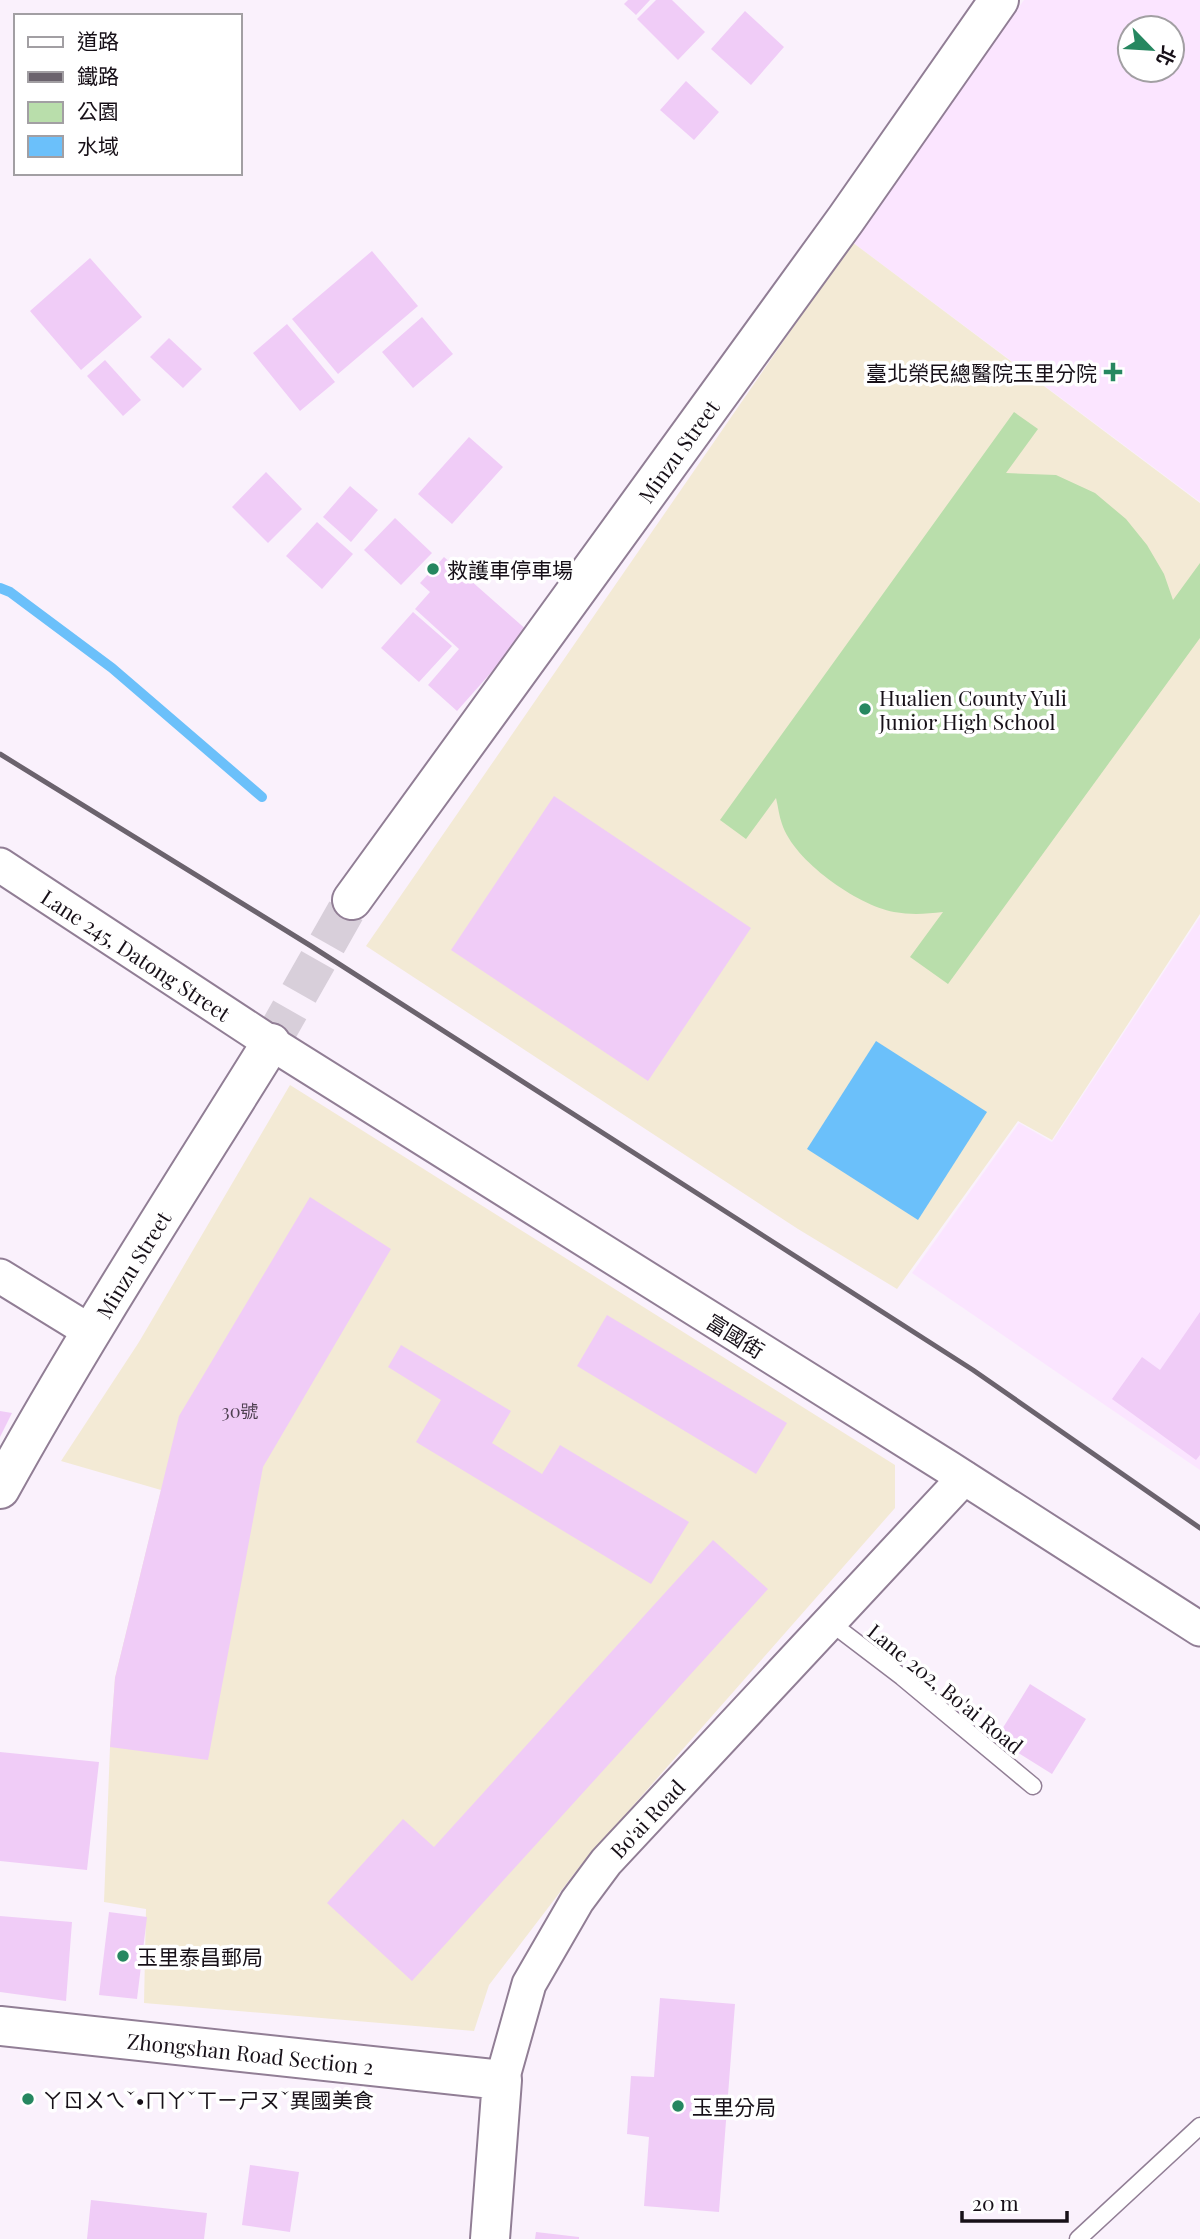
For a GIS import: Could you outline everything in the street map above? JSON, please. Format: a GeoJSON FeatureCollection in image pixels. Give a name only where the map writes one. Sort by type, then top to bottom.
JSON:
{"type":"FeatureCollection","features":[{"type":"Feature","properties":{"kind":"street","name":"Minzu Street"},"geometry":{"type":"LineString","coordinates":[[352,900],[846,219],[999,0]]}},
{"type":"Feature","properties":{"kind":"street","name":"Lane 245, Datong Street"},"geometry":{"type":"LineString","coordinates":[[0,865],[271,1043]]}},
{"type":"Feature","properties":{"kind":"street","name":"Minzu Street"},"geometry":{"type":"LineString","coordinates":[[0,1489],[91,1332],[271,1043]]}},
{"type":"Feature","properties":{"kind":"street","name":"富國街"},"geometry":{"type":"LineString","coordinates":[[271,1043],[1200,1629]]}},
{"type":"Feature","properties":{"kind":"street"},"geometry":{"type":"LineString","coordinates":[[0,1276],[91,1332]]}},
{"type":"Feature","properties":{"kind":"street","name":"Bo'ai Road"},"geometry":{"type":"LineString","coordinates":[[490,2239],[502,2080],[528,1984],[584,1892],[606,1862],[964,1478]]}},
{"type":"Feature","properties":{"kind":"street","name":"Zhongshan Road Section 2"},"geometry":{"type":"LineString","coordinates":[[0,2026],[502,2080]]}},
{"type":"Feature","properties":{"kind":"lane","name":"Lane 202, Bo'ai Road"},"geometry":{"type":"LineString","coordinates":[[831,1623],[1033,1786]]}},
{"type":"Feature","properties":{"kind":"lane"},"geometry":{"type":"LineString","coordinates":[[1078,2239],[1200,2126]]}},
{"type":"Feature","properties":{"kind":"shaded area","name":"臺北榮民總醫院玉里分院"},"geometry":{"type":"Polygon","coordinates":[[[1024,0],[1200,0],[1200,502],[852,242],[1024,0]]]}},
{"type":"Feature","properties":{"kind":"shaded area","name":"Hualien County Yuli Junior High School"},"geometry":{"type":"Polygon","coordinates":[[[852,242],[1200,503],[1200,914],[1052,1140],[1018,1121],[897,1289],[798,1229],[366,946],[852,242]]]}},
{"type":"Feature","properties":{"kind":"shaded area"},"geometry":{"type":"Polygon","coordinates":[[[1200,917],[1200,1470],[912,1273],[1019,1123],[1052,1142],[1200,917]]]}},
{"type":"Feature","properties":{"kind":"shaded area"},"geometry":{"type":"Polygon","coordinates":[[[290,1085],[895,1465],[895,1508],[580,1866],[489,1985],[474,2031],[144,2003],[146,1909],[104,1902],[115,1678],[161,1490],[61,1461],[139,1342],[290,1085]]]}},
{"type":"Feature","properties":{"kind":"green space"},"geometry":{"type":"Polygon","coordinates":[[[1014,412],[1038,429],[1006,473],[1056,475],[1095,493],[1126,519],[1147,545],[1164,574],[1173,600],[1200,563],[1200,638],[948,984],[910,957],[943,912],[894,912],[879,908],[845,891],[799,852],[782,824],[776,798],[746,839],[720,820],[1014,412]]]}},
{"type":"Feature","properties":{"kind":"water"},"geometry":{"type":"Polygon","coordinates":[[[876,1041],[987,1112],[918,1220],[807,1149],[876,1041]]]}},
{"type":"Feature","properties":{"kind":"building"},"geometry":{"type":"Polygon","coordinates":[[[628,0],[650,0],[636,15],[624,4],[628,0]]]}},
{"type":"Feature","properties":{"kind":"building"},"geometry":{"type":"Polygon","coordinates":[[[656,0],[672,0],[705,32],[678,60],[637,19],[656,0]]]}},
{"type":"Feature","properties":{"kind":"building"},"geometry":{"type":"Polygon","coordinates":[[[745,11],[784,47],[751,85],[711,49],[745,11]]]}},
{"type":"Feature","properties":{"kind":"building"},"geometry":{"type":"Polygon","coordinates":[[[686,81],[719,112],[694,140],[660,110],[686,81]]]}},
{"type":"Feature","properties":{"kind":"building"},"geometry":{"type":"Polygon","coordinates":[[[372,251],[418,306],[338,374],[292,319],[372,251]]]}},
{"type":"Feature","properties":{"kind":"building"},"geometry":{"type":"Polygon","coordinates":[[[90,258],[142,317],[81,370],[30,311],[90,258]]]}},
{"type":"Feature","properties":{"kind":"building"},"geometry":{"type":"Polygon","coordinates":[[[422,317],[453,354],[413,388],[382,352],[422,317]]]}},
{"type":"Feature","properties":{"kind":"building"},"geometry":{"type":"Polygon","coordinates":[[[287,324],[335,382],[300,411],[253,353],[287,324]]]}},
{"type":"Feature","properties":{"kind":"building"},"geometry":{"type":"Polygon","coordinates":[[[169,338],[202,369],[183,388],[150,357],[169,338]]]}},
{"type":"Feature","properties":{"kind":"building"},"geometry":{"type":"Polygon","coordinates":[[[105,360],[141,400],[123,416],[87,376],[105,360]]]}},
{"type":"Feature","properties":{"kind":"building"},"geometry":{"type":"Polygon","coordinates":[[[469,437],[503,467],[452,524],[418,494],[469,437]]]}},
{"type":"Feature","properties":{"kind":"building"},"geometry":{"type":"Polygon","coordinates":[[[266,472],[302,509],[268,543],[232,507],[266,472]]]}},
{"type":"Feature","properties":{"kind":"building"},"geometry":{"type":"Polygon","coordinates":[[[350,486],[378,510],[351,542],[323,517],[350,486]]]}},
{"type":"Feature","properties":{"kind":"building"},"geometry":{"type":"Polygon","coordinates":[[[395,518],[432,553],[401,585],[364,550],[395,518]]]}},
{"type":"Feature","properties":{"kind":"building"},"geometry":{"type":"Polygon","coordinates":[[[317,522],[353,554],[322,589],[286,556],[317,522]]]}},
{"type":"Feature","properties":{"kind":"building"},"geometry":{"type":"Polygon","coordinates":[[[444,557],[528,631],[457,711],[428,685],[459,649],[415,609],[430,592],[420,583],[444,557]]]}},
{"type":"Feature","properties":{"kind":"building"},"geometry":{"type":"Polygon","coordinates":[[[413,612],[452,646],[419,682],[381,648],[413,612]]]}},
{"type":"Feature","properties":{"kind":"building"},"geometry":{"type":"Polygon","coordinates":[[[554,796],[751,928],[648,1081],[451,950],[554,796]]]}},
{"type":"Feature","properties":{"kind":"building"},"geometry":{"type":"Polygon","coordinates":[[[310,1197],[391,1249],[263,1467],[208,1760],[110,1747],[115,1678],[179,1416],[310,1197]]]}},
{"type":"Feature","properties":{"kind":"building"},"geometry":{"type":"Polygon","coordinates":[[[1200,1312],[1200,1455],[1196,1460],[1112,1399],[1142,1357],[1160,1370],[1200,1312]]]}},
{"type":"Feature","properties":{"kind":"building"},"geometry":{"type":"Polygon","coordinates":[[[607,1315],[787,1423],[756,1474],[577,1366],[607,1315]]]}},
{"type":"Feature","properties":{"kind":"building"},"geometry":{"type":"Polygon","coordinates":[[[401,1345],[511,1411],[492,1443],[542,1474],[560,1445],[689,1522],[651,1584],[416,1442],[441,1400],[388,1367],[401,1345]]]}},
{"type":"Feature","properties":{"kind":"building"},"geometry":{"type":"Polygon","coordinates":[[[0,1411],[12,1413],[0,1437],[0,1411]]]}},
{"type":"Feature","properties":{"kind":"building"},"geometry":{"type":"Polygon","coordinates":[[[713,1540],[768,1589],[412,1981],[327,1903],[403,1819],[434,1847],[713,1540]]]}},
{"type":"Feature","properties":{"kind":"building"},"geometry":{"type":"Polygon","coordinates":[[[1030,1684],[1086,1719],[1052,1774],[996,1739],[1030,1684]]]}},
{"type":"Feature","properties":{"kind":"building"},"geometry":{"type":"Polygon","coordinates":[[[0,1752],[99,1762],[87,1870],[0,1861],[0,1752]]]}},
{"type":"Feature","properties":{"kind":"building","name":"玉里泰昌郵局"},"geometry":{"type":"Polygon","coordinates":[[[109,1912],[147,1917],[137,1999],[99,1995],[109,1912]]]}},
{"type":"Feature","properties":{"kind":"building"},"geometry":{"type":"Polygon","coordinates":[[[0,1916],[72,1922],[66,2001],[0,1992],[0,1916]]]}},
{"type":"Feature","properties":{"kind":"building","name":"玉里分局"},"geometry":{"type":"Polygon","coordinates":[[[660,1998],[735,2004],[719,2212],[644,2206],[649,2137],[627,2134],[631,2076],[654,2077],[660,1998]]]}},
{"type":"Feature","properties":{"kind":"building"},"geometry":{"type":"Polygon","coordinates":[[[250,2165],[299,2172],[290,2232],[242,2225],[250,2165]]]}},
{"type":"Feature","properties":{"kind":"building"},"geometry":{"type":"Polygon","coordinates":[[[91,2200],[207,2213],[204,2239],[87,2239],[91,2200]]]}},
{"type":"Feature","properties":{"kind":"building"},"geometry":{"type":"Polygon","coordinates":[[[536,2232],[579,2237],[579,2239],[535,2239],[536,2232]]]}},
{"type":"Feature","properties":{"kind":"waterway"},"geometry":{"type":"LineString","coordinates":[[0,588],[10,592],[112,668],[262,797]]}},
{"type":"Feature","properties":{"kind":"tunnel"},"geometry":{"type":"LineString","coordinates":[[271,1043],[352,900]]}},
{"type":"Feature","properties":{"kind":"railway"},"geometry":{"type":"LineString","coordinates":[[0,754],[311,946],[973,1370],[1200,1528]]}},
{"type":"Feature","properties":{"kind":"place","name":"臺北榮民總醫院玉里分院"},"geometry":{"type":"Point","coordinates":[1113,372]}},
{"type":"Feature","properties":{"kind":"place","name":"救護車停車場"},"geometry":{"type":"Point","coordinates":[433,569]}},
{"type":"Feature","properties":{"kind":"place","name":"Hualien County Yuli Junior High School"},"geometry":{"type":"Point","coordinates":[865,709]}},
{"type":"Feature","properties":{"kind":"place","name":"玉里泰昌郵局"},"geometry":{"type":"Point","coordinates":[123,1956]}},
{"type":"Feature","properties":{"kind":"place","name":"ㄚㄖㄨㄟˇ•ㄇㄚˇㄒㄧㄕㄡˇ異國美食"},"geometry":{"type":"Point","coordinates":[28,2099]}},
{"type":"Feature","properties":{"kind":"place","name":"玉里分局"},"geometry":{"type":"Point","coordinates":[678,2106]}}]}
